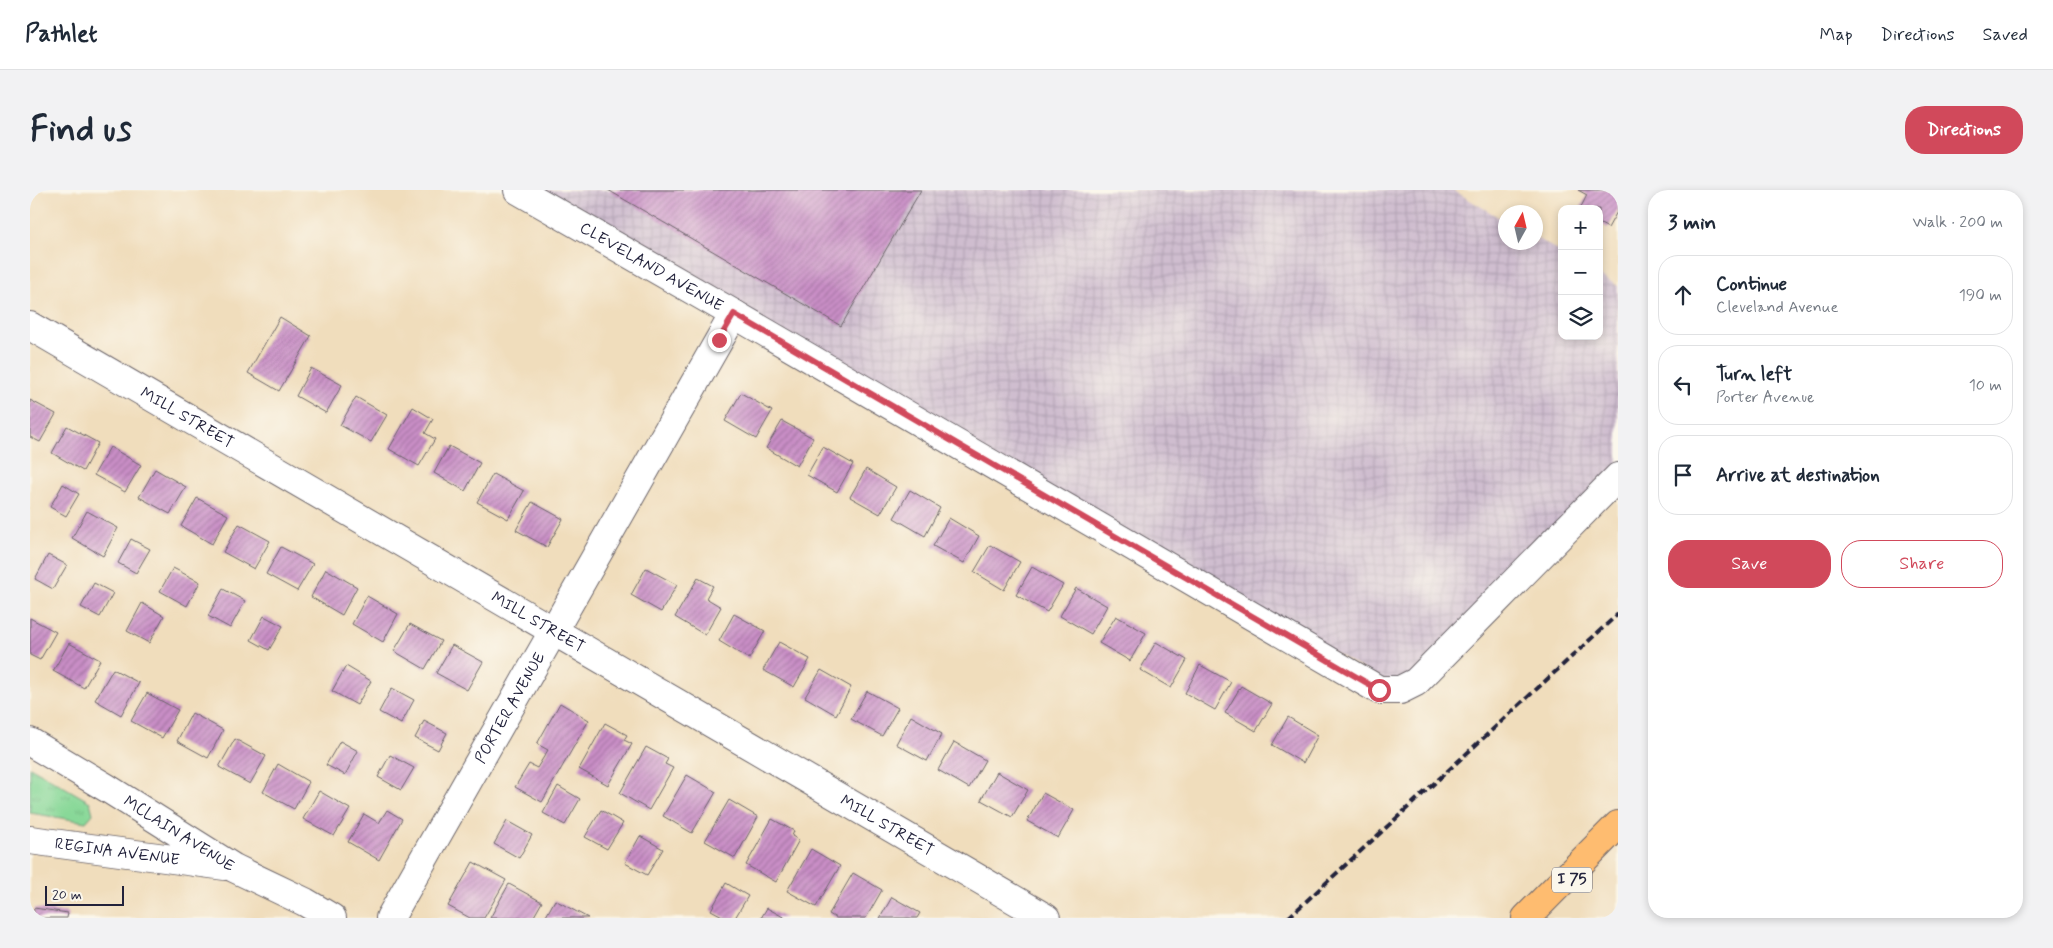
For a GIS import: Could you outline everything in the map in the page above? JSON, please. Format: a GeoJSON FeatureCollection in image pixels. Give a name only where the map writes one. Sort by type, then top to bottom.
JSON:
{"type":"FeatureCollection","features":[{"type":"Feature","properties":{"kind":"highway"},"geometry":{"type":"LineString","coordinates":[[1526,918],[1618,826]]}},
{"type":"Feature","properties":{"kind":"highway","name":"I 75"},"geometry":{"type":"LineString","coordinates":[[1526,918],[1618,841]]}},
{"type":"Feature","properties":{"kind":"street","name":"CLEVELAND AVENUE"},"geometry":{"type":"LineString","coordinates":[[518,190],[1379,690],[1400,690],[1416,682],[1618,477]]}},
{"type":"Feature","properties":{"kind":"street","name":"PORTER AVENUE"},"geometry":{"type":"LineString","coordinates":[[390,918],[734,314]]}},
{"type":"Feature","properties":{"kind":"street","name":"MILL STREET"},"geometry":{"type":"LineString","coordinates":[[30,326],[1046,918]]}},
{"type":"Feature","properties":{"kind":"street","name":"MCLAIN AVENUE"},"geometry":{"type":"LineString","coordinates":[[30,742],[234,868],[305,902],[332,918]]}},
{"type":"Feature","properties":{"kind":"street","name":"REGINA AVENUE"},"geometry":{"type":"LineString","coordinates":[[30,840],[234,868]]}},
{"type":"Feature","properties":{"kind":"shaded area"},"geometry":{"type":"Polygon","coordinates":[[[520,190],[1453,190],[1498,217],[1498,250],[1543,250],[1543,242],[1558,251],[1558,340],[1603,340],[1603,277],[1618,286],[1618,477],[1400,690],[520,190]]]}},
{"type":"Feature","properties":{"kind":"green space"},"geometry":{"type":"Polygon","coordinates":[[[30,767],[90,802],[93,814],[86,822],[30,813],[30,767]]]}},
{"type":"Feature","properties":{"kind":"building"},"geometry":{"type":"Polygon","coordinates":[[[608,190],[921,190],[841,326],[608,190]]]}},
{"type":"Feature","properties":{"kind":"building"},"geometry":{"type":"Polygon","coordinates":[[[1578,190],[1615,190],[1618,192],[1618,210],[1608,228],[1603,225],[1603,205],[1582,205],[1587,195],[1578,190]]]}},
{"type":"Feature","properties":{"kind":"building"},"geometry":{"type":"Polygon","coordinates":[[[280,317],[311,336],[279,391],[248,373],[280,317]]]}},
{"type":"Feature","properties":{"kind":"building"},"geometry":{"type":"Polygon","coordinates":[[[311,368],[342,385],[326,413],[296,396],[311,368]]]}},
{"type":"Feature","properties":{"kind":"building"},"geometry":{"type":"Polygon","coordinates":[[[741,393],[772,411],[756,439],[725,421],[741,393]]]}},
{"type":"Feature","properties":{"kind":"building"},"geometry":{"type":"Polygon","coordinates":[[[356,397],[387,415],[371,442],[340,425],[356,397]]]}},
{"type":"Feature","properties":{"kind":"building"},"geometry":{"type":"Polygon","coordinates":[[[30,400],[56,414],[40,442],[30,437],[30,400]]]}},
{"type":"Feature","properties":{"kind":"building"},"geometry":{"type":"Polygon","coordinates":[[[413,407],[433,419],[425,433],[435,439],[419,466],[389,449],[413,407]]]}},
{"type":"Feature","properties":{"kind":"building"},"geometry":{"type":"Polygon","coordinates":[[[782,421],[813,438],[797,466],[766,448],[782,421]]]}},
{"type":"Feature","properties":{"kind":"building"},"geometry":{"type":"Polygon","coordinates":[[[67,426],[98,443],[83,471],[52,453],[67,426]]]}},
{"type":"Feature","properties":{"kind":"building"},"geometry":{"type":"Polygon","coordinates":[[[449,446],[480,463],[465,491],[434,473],[449,446]]]}},
{"type":"Feature","properties":{"kind":"building"},"geometry":{"type":"Polygon","coordinates":[[[110,447],[141,465],[125,492],[94,475],[110,447]]]}},
{"type":"Feature","properties":{"kind":"building"},"geometry":{"type":"Polygon","coordinates":[[[823,447],[853,464],[837,492],[807,475],[823,447]]]}},
{"type":"Feature","properties":{"kind":"building"},"geometry":{"type":"Polygon","coordinates":[[[155,469],[186,487],[170,514],[139,497],[155,469]]]}},
{"type":"Feature","properties":{"kind":"building"},"geometry":{"type":"Polygon","coordinates":[[[866,469],[896,487],[880,514],[850,497],[866,469]]]}},
{"type":"Feature","properties":{"kind":"building"},"geometry":{"type":"Polygon","coordinates":[[[493,474],[524,491],[508,519],[477,502],[493,474]]]}},
{"type":"Feature","properties":{"kind":"building"},"geometry":{"type":"Polygon","coordinates":[[[63,484],[79,494],[66,516],[50,507],[63,484]]]}},
{"type":"Feature","properties":{"kind":"building"},"geometry":{"type":"Polygon","coordinates":[[[910,490],[940,508],[925,536],[894,518],[910,490]]]}},
{"type":"Feature","properties":{"kind":"building"},"geometry":{"type":"Polygon","coordinates":[[[197,498],[228,515],[212,544],[181,526],[197,498]]]}},
{"type":"Feature","properties":{"kind":"building"},"geometry":{"type":"Polygon","coordinates":[[[532,502],[563,519],[547,547],[516,530],[532,502]]]}},
{"type":"Feature","properties":{"kind":"building"},"geometry":{"type":"Polygon","coordinates":[[[87,511],[118,528],[103,556],[72,538],[87,511]]]}},
{"type":"Feature","properties":{"kind":"building"},"geometry":{"type":"Polygon","coordinates":[[[949,518],[979,536],[964,563],[933,546],[949,518]]]}},
{"type":"Feature","properties":{"kind":"building"},"geometry":{"type":"Polygon","coordinates":[[[239,524],[270,541],[254,569],[223,552],[239,524]]]}},
{"type":"Feature","properties":{"kind":"building"},"geometry":{"type":"Polygon","coordinates":[[[131,539],[150,549],[136,573],[118,563],[131,539]]]}},
{"type":"Feature","properties":{"kind":"building"},"geometry":{"type":"Polygon","coordinates":[[[990,545],[1020,562],[1004,590],[974,572],[990,545]]]}},
{"type":"Feature","properties":{"kind":"building"},"geometry":{"type":"Polygon","coordinates":[[[281,547],[313,564],[297,591],[266,574],[281,547]]]}},
{"type":"Feature","properties":{"kind":"building"},"geometry":{"type":"Polygon","coordinates":[[[48,555],[67,565],[53,589],[35,579],[48,555]]]}},
{"type":"Feature","properties":{"kind":"building"},"geometry":{"type":"Polygon","coordinates":[[[1032,567],[1063,585],[1047,612],[1016,595],[1032,567]]]}},
{"type":"Feature","properties":{"kind":"building"},"geometry":{"type":"Polygon","coordinates":[[[173,568],[200,582],[187,606],[160,591],[173,568]]]}},
{"type":"Feature","properties":{"kind":"building"},"geometry":{"type":"Polygon","coordinates":[[[646,568],[677,585],[661,612],[631,595],[646,568]]]}},
{"type":"Feature","properties":{"kind":"building"},"geometry":{"type":"Polygon","coordinates":[[[326,569],[357,587],[342,615],[311,597],[326,569]]]}},
{"type":"Feature","properties":{"kind":"building"},"geometry":{"type":"Polygon","coordinates":[[[698,578],[713,586],[706,598],[721,607],[705,635],[675,617],[698,578]]]}},
{"type":"Feature","properties":{"kind":"building"},"geometry":{"type":"Polygon","coordinates":[[[94,583],[113,593],[100,617],[81,607],[94,583]]]}},
{"type":"Feature","properties":{"kind":"building"},"geometry":{"type":"Polygon","coordinates":[[[1076,588],[1107,606],[1091,634],[1060,616],[1076,588]]]}},
{"type":"Feature","properties":{"kind":"building"},"geometry":{"type":"Polygon","coordinates":[[[223,589],[245,601],[230,628],[208,616],[223,589]]]}},
{"type":"Feature","properties":{"kind":"building"},"geometry":{"type":"Polygon","coordinates":[[[367,596],[398,614],[383,642],[352,624],[367,596]]]}},
{"type":"Feature","properties":{"kind":"building"},"geometry":{"type":"Polygon","coordinates":[[[142,603],[164,616],[149,643],[127,631],[142,603]]]}},
{"type":"Feature","properties":{"kind":"building"},"geometry":{"type":"Polygon","coordinates":[[[734,614],[765,631],[749,659],[719,641],[734,614]]]}},
{"type":"Feature","properties":{"kind":"building"},"geometry":{"type":"Polygon","coordinates":[[[264,616],[283,626],[269,650],[251,640],[264,616]]]}},
{"type":"Feature","properties":{"kind":"building"},"geometry":{"type":"Polygon","coordinates":[[[1116,616],[1146,633],[1130,661],[1099,643],[1116,616]]]}},
{"type":"Feature","properties":{"kind":"building"},"geometry":{"type":"Polygon","coordinates":[[[30,618],[56,632],[40,660],[30,655],[30,618]]]}},
{"type":"Feature","properties":{"kind":"building"},"geometry":{"type":"Polygon","coordinates":[[[410,624],[441,641],[425,669],[394,651],[410,624]]]}},
{"type":"Feature","properties":{"kind":"building"},"geometry":{"type":"Polygon","coordinates":[[[779,642],[810,659],[794,687],[763,670],[779,642]]]}},
{"type":"Feature","properties":{"kind":"building"},"geometry":{"type":"Polygon","coordinates":[[[1156,642],[1187,660],[1171,688],[1140,670],[1156,642]]]}},
{"type":"Feature","properties":{"kind":"building"},"geometry":{"type":"Polygon","coordinates":[[[69,643],[100,660],[84,688],[53,671],[69,643]]]}},
{"type":"Feature","properties":{"kind":"building"},"geometry":{"type":"Polygon","coordinates":[[[452,645],[483,662],[467,690],[436,673],[452,645]]]}},
{"type":"Feature","properties":{"kind":"building"},"geometry":{"type":"Polygon","coordinates":[[[1200,665],[1231,682],[1215,710],[1185,693],[1200,665]]]}},
{"type":"Feature","properties":{"kind":"building"},"geometry":{"type":"Polygon","coordinates":[[[346,666],[371,681],[357,705],[332,691],[346,666]]]}},
{"type":"Feature","properties":{"kind":"building"},"geometry":{"type":"Polygon","coordinates":[[[113,669],[139,683],[121,715],[95,700],[113,669]]]}},
{"type":"Feature","properties":{"kind":"building"},"geometry":{"type":"Polygon","coordinates":[[[821,670],[851,687],[836,715],[805,697],[821,670]]]}},
{"type":"Feature","properties":{"kind":"building"},"geometry":{"type":"Polygon","coordinates":[[[1241,686],[1272,704],[1256,731],[1225,713],[1241,686]]]}},
{"type":"Feature","properties":{"kind":"building"},"geometry":{"type":"Polygon","coordinates":[[[392,688],[414,700],[401,724],[379,712],[392,688]]]}},
{"type":"Feature","properties":{"kind":"building"},"geometry":{"type":"Polygon","coordinates":[[[867,691],[898,708],[882,736],[851,719],[867,691]]]}},
{"type":"Feature","properties":{"kind":"building"},"geometry":{"type":"Polygon","coordinates":[[[147,693],[178,710],[162,738],[131,721],[147,693]]]}},
{"type":"Feature","properties":{"kind":"building"},"geometry":{"type":"Polygon","coordinates":[[[560,703],[589,720],[542,802],[515,787],[529,764],[537,768],[548,750],[537,744],[560,703]]]}},
{"type":"Feature","properties":{"kind":"building"},"geometry":{"type":"Polygon","coordinates":[[[192,713],[223,730],[208,758],[177,741],[192,713]]]}},
{"type":"Feature","properties":{"kind":"building"},"geometry":{"type":"Polygon","coordinates":[[[911,716],[942,734],[927,761],[896,744],[911,716]]]}},
{"type":"Feature","properties":{"kind":"building"},"geometry":{"type":"Polygon","coordinates":[[[1288,717],[1318,735],[1303,763],[1272,745],[1288,717]]]}},
{"type":"Feature","properties":{"kind":"building"},"geometry":{"type":"Polygon","coordinates":[[[424,721],[447,733],[438,750],[415,738],[424,721]]]}},
{"type":"Feature","properties":{"kind":"building"},"geometry":{"type":"Polygon","coordinates":[[[605,723],[627,735],[624,740],[632,744],[608,785],[579,769],[605,723]]]}},
{"type":"Feature","properties":{"kind":"building"},"geometry":{"type":"Polygon","coordinates":[[[235,739],[266,756],[250,784],[219,767],[235,739]]]}},
{"type":"Feature","properties":{"kind":"building"},"geometry":{"type":"Polygon","coordinates":[[[340,741],[358,751],[345,775],[326,765],[340,741]]]}},
{"type":"Feature","properties":{"kind":"building"},"geometry":{"type":"Polygon","coordinates":[[[954,742],[985,760],[969,788],[938,770],[954,742]]]}},
{"type":"Feature","properties":{"kind":"building"},"geometry":{"type":"Polygon","coordinates":[[[646,747],[668,759],[665,764],[673,768],[649,810],[620,793],[646,747]]]}},
{"type":"Feature","properties":{"kind":"building"},"geometry":{"type":"Polygon","coordinates":[[[390,755],[414,768],[401,790],[378,777],[390,755]]]}},
{"type":"Feature","properties":{"kind":"building"},"geometry":{"type":"Polygon","coordinates":[[[278,764],[309,782],[294,809],[263,792],[278,764]]]}},
{"type":"Feature","properties":{"kind":"building"},"geometry":{"type":"Polygon","coordinates":[[[997,772],[1028,790],[1012,817],[981,800],[997,772]]]}},
{"type":"Feature","properties":{"kind":"building"},"geometry":{"type":"Polygon","coordinates":[[[687,775],[716,792],[692,833],[663,816],[687,775]]]}},
{"type":"Feature","properties":{"kind":"building"},"geometry":{"type":"Polygon","coordinates":[[[558,786],[580,799],[565,825],[543,813],[558,786]]]}},
{"type":"Feature","properties":{"kind":"building"},"geometry":{"type":"Polygon","coordinates":[[[319,791],[350,809],[334,836],[303,819],[319,791]]]}},
{"type":"Feature","properties":{"kind":"building"},"geometry":{"type":"Polygon","coordinates":[[[1043,793],[1074,810],[1058,838],[1027,821],[1043,793]]]}},
{"type":"Feature","properties":{"kind":"building"},"geometry":{"type":"Polygon","coordinates":[[[729,800],[758,817],[735,858],[705,841],[729,800]]]}},
{"type":"Feature","properties":{"kind":"building"},"geometry":{"type":"Polygon","coordinates":[[[387,810],[402,819],[379,860],[348,842],[364,814],[379,823],[387,810]]]}},
{"type":"Feature","properties":{"kind":"building"},"geometry":{"type":"Polygon","coordinates":[[[601,810],[623,823],[607,849],[585,837],[601,810]]]}},
{"type":"Feature","properties":{"kind":"building"},"geometry":{"type":"Polygon","coordinates":[[[772,819],[794,831],[792,836],[799,840],[776,882],[746,865],[772,819]]]}},
{"type":"Feature","properties":{"kind":"building"},"geometry":{"type":"Polygon","coordinates":[[[507,821],[532,835],[519,858],[494,844],[507,821]]]}},
{"type":"Feature","properties":{"kind":"building"},"geometry":{"type":"Polygon","coordinates":[[[640,836],[663,849],[647,875],[625,863],[640,836]]]}},
{"type":"Feature","properties":{"kind":"building"},"geometry":{"type":"Polygon","coordinates":[[[811,849],[840,866],[816,907],[787,891],[811,849]]]}},
{"type":"Feature","properties":{"kind":"building"},"geometry":{"type":"Polygon","coordinates":[[[473,862],[506,880],[484,918],[470,918],[448,906],[473,862]]]}},
{"type":"Feature","properties":{"kind":"building"},"geometry":{"type":"Polygon","coordinates":[[[853,873],[882,890],[866,918],[836,918],[829,914],[853,873]]]}},
{"type":"Feature","properties":{"kind":"building"},"geometry":{"type":"Polygon","coordinates":[[[726,883],[748,896],[735,918],[726,918],[711,910],[726,883]]]}},
{"type":"Feature","properties":{"kind":"building"},"geometry":{"type":"Polygon","coordinates":[[[509,884],[542,902],[533,918],[490,918],[509,884]]]}},
{"type":"Feature","properties":{"kind":"building"},"geometry":{"type":"Polygon","coordinates":[[[892,897],[920,913],[917,918],[880,918],[892,897]]]}},
{"type":"Feature","properties":{"kind":"building"},"geometry":{"type":"Polygon","coordinates":[[[555,900],[588,918],[545,918],[555,900]]]}},
{"type":"Feature","properties":{"kind":"building"},"geometry":{"type":"Polygon","coordinates":[[[34,908],[68,913],[67,918],[33,918],[34,908]]]}},
{"type":"Feature","properties":{"kind":"building"},"geometry":{"type":"Polygon","coordinates":[[[767,908],[785,918],[761,918],[767,908]]]}},
{"type":"Feature","properties":{"kind":"railway"},"geometry":{"type":"LineString","coordinates":[[1288,918],[1618,614]]}},
{"type":"Feature","properties":{"kind":"route"},"geometry":{"type":"LineString","coordinates":[[719,340],[734,314],[1379,690]]}}]}
